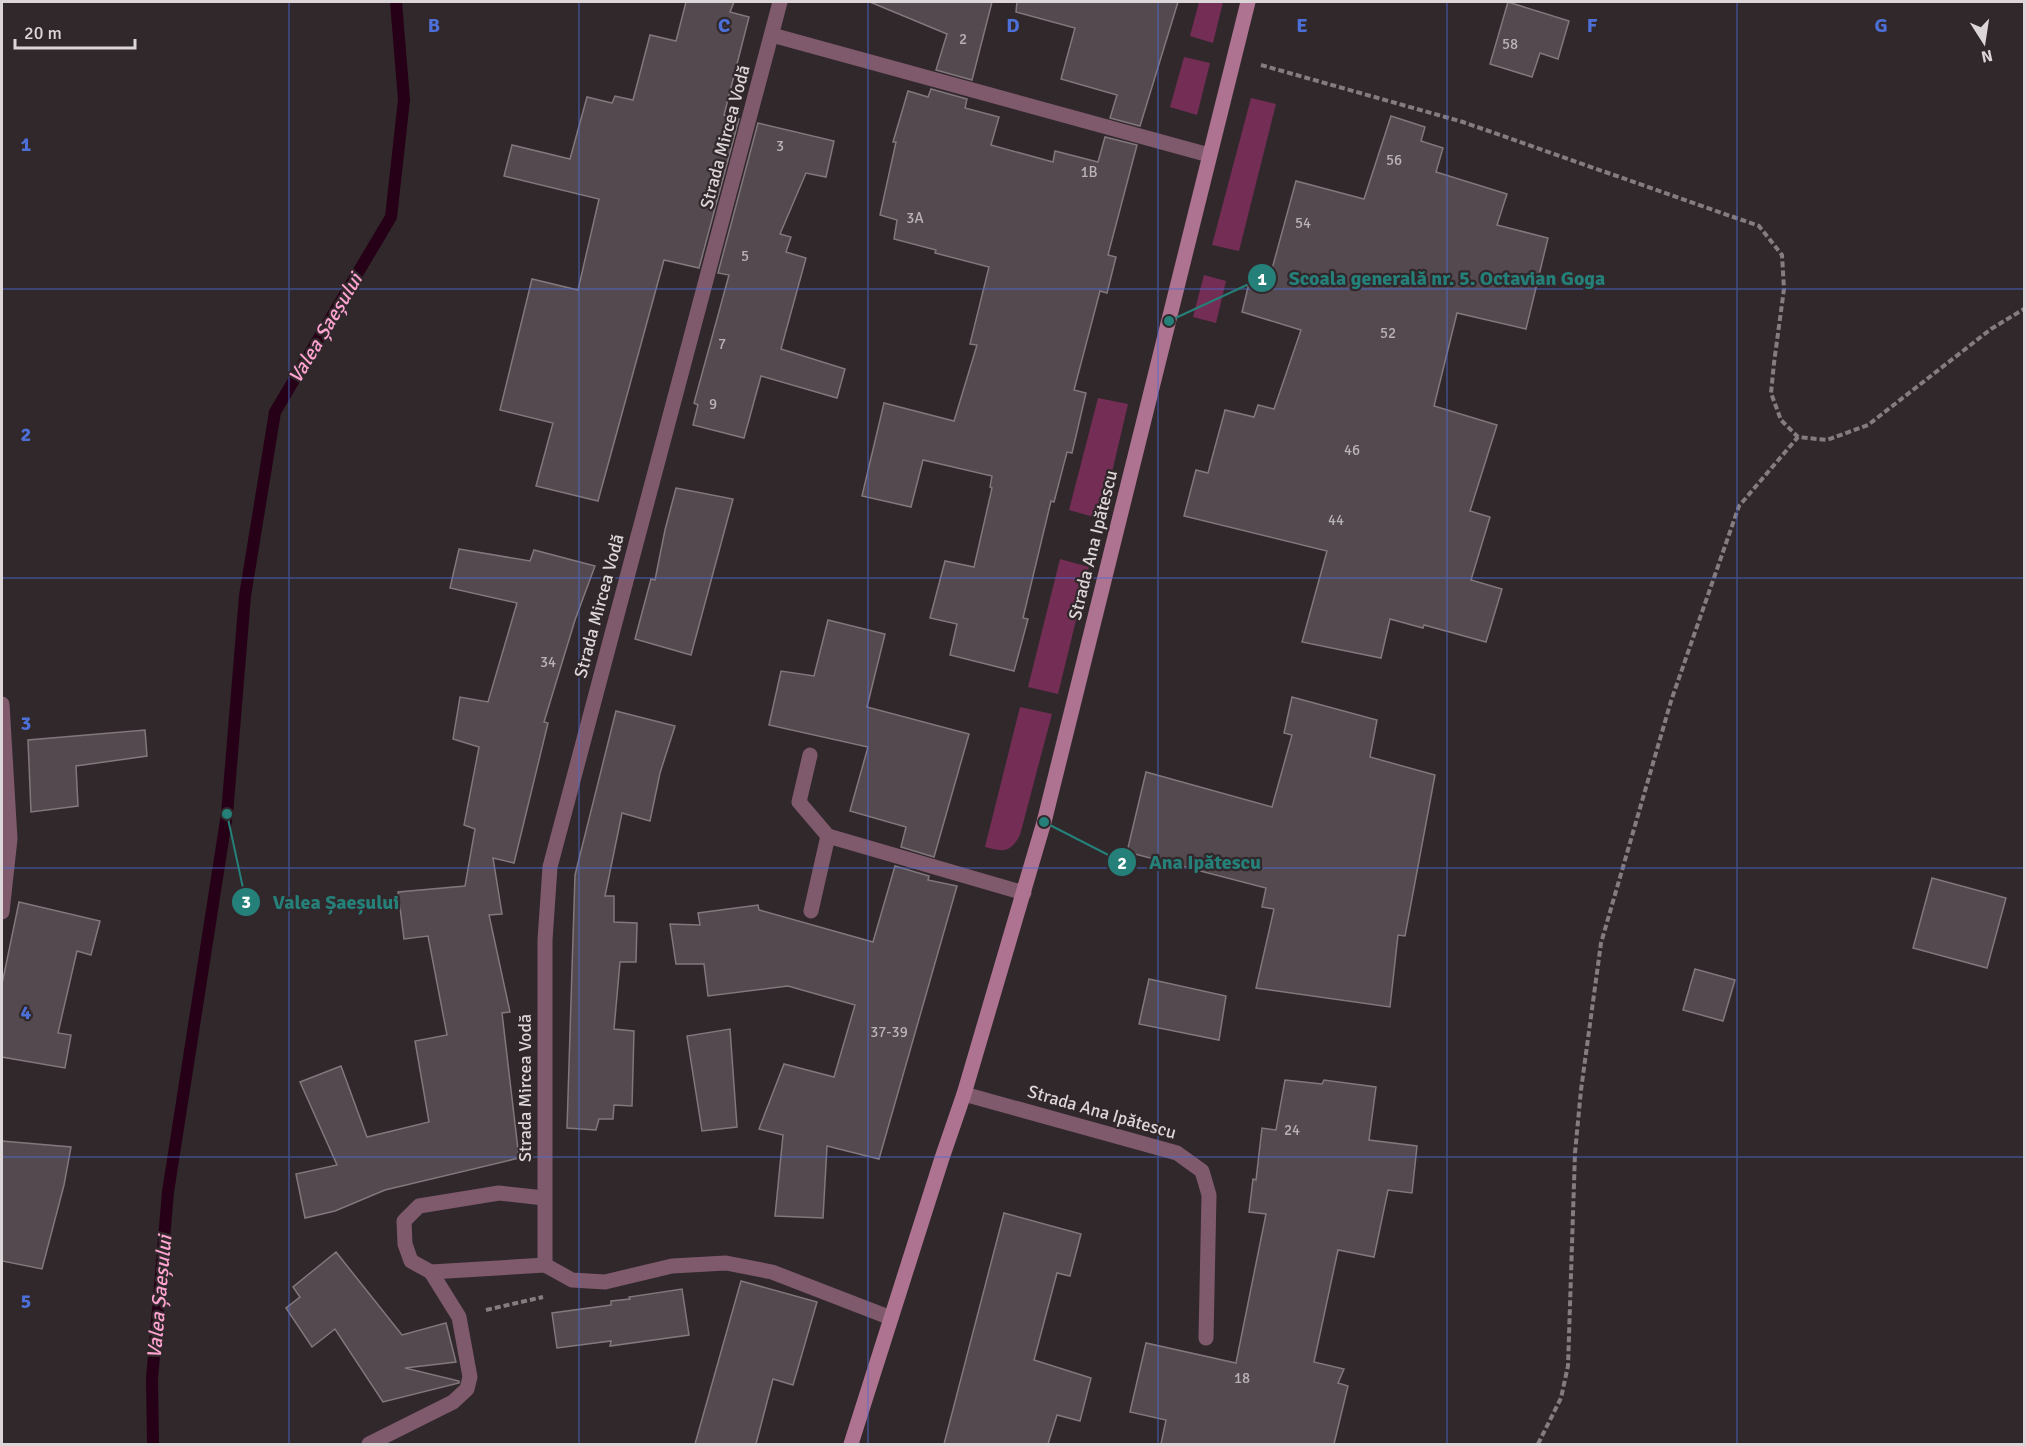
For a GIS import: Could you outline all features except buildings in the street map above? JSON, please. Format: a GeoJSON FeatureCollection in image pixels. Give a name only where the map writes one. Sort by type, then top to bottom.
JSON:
{"type":"FeatureCollection","features":[{"type":"Feature","properties":{"kind":"main road","name":"Strada Ana Ipătescu"},"geometry":{"type":"LineString","coordinates":[[851,1444],[964,1094],[1050,799],[1248,2]]}},
{"type":"Feature","properties":{"kind":"street","name":"Strada Mircea Vodă"},"geometry":{"type":"LineString","coordinates":[[545,1264],[545,940],[550,867],[780,2]]}},
{"type":"Feature","properties":{"kind":"street"},"geometry":{"type":"LineString","coordinates":[[772,35],[1209,155]]}},
{"type":"Feature","properties":{"kind":"street"},"geometry":{"type":"LineString","coordinates":[[2,704],[10,839],[2,912]]}},
{"type":"Feature","properties":{"kind":"street"},"geometry":{"type":"LineString","coordinates":[[810,755],[799,802],[828,836],[1024,893]]}},
{"type":"Feature","properties":{"kind":"street"},"geometry":{"type":"LineString","coordinates":[[811,911],[828,836]]}},
{"type":"Feature","properties":{"kind":"street","name":"Strada Ana Ipătescu"},"geometry":{"type":"LineString","coordinates":[[964,1094],[1178,1153],[1202,1171],[1209,1195],[1206,1338]]}},
{"type":"Feature","properties":{"kind":"street"},"geometry":{"type":"LineString","coordinates":[[544,1198],[499,1193],[419,1206],[404,1221],[405,1244],[411,1262],[431,1272],[545,1264],[572,1280],[605,1282],[672,1266],[726,1263],[772,1272],[891,1318]]}},
{"type":"Feature","properties":{"kind":"street"},"geometry":{"type":"LineString","coordinates":[[369,1444],[453,1401],[467,1389],[470,1377],[459,1317],[431,1272]]}},
{"type":"Feature","properties":{"kind":"path"},"geometry":{"type":"LineString","coordinates":[[1234,58],[1463,122],[1759,226],[1782,255],[1784,278],[1771,393],[1781,420],[1798,437],[1827,440],[1868,425],[1990,329],[2025,309]]}},
{"type":"Feature","properties":{"kind":"path"},"geometry":{"type":"LineString","coordinates":[[1538,1444],[1561,1398],[1568,1366],[1575,1153],[1581,1090],[1601,944],[1671,701],[1739,506],[1798,437]]}},
{"type":"Feature","properties":{"kind":"path"},"geometry":{"type":"LineString","coordinates":[[459,1317],[549,1295]]}},
{"type":"Feature","properties":{"kind":"shaded area"},"geometry":{"type":"Polygon","coordinates":[[[1199,2],[1223,2],[1213,43],[1190,36],[1199,2]]]}},
{"type":"Feature","properties":{"kind":"shaded area"},"geometry":{"type":"Polygon","coordinates":[[[1184,57],[1210,63],[1197,115],[1170,107],[1184,57]]]}},
{"type":"Feature","properties":{"kind":"shaded area"},"geometry":{"type":"Polygon","coordinates":[[[1251,98],[1276,104],[1239,251],[1212,245],[1251,98]]]}},
{"type":"Feature","properties":{"kind":"shaded area"},"geometry":{"type":"Polygon","coordinates":[[[1204,275],[1226,281],[1216,323],[1193,317],[1204,275]]]}},
{"type":"Feature","properties":{"kind":"shaded area"},"geometry":{"type":"Polygon","coordinates":[[[1098,398],[1128,404],[1101,519],[1069,510],[1098,398]]]}},
{"type":"Feature","properties":{"kind":"shaded area"},"geometry":{"type":"Polygon","coordinates":[[[1060,559],[1089,567],[1058,694],[1028,687],[1060,559]]]}},
{"type":"Feature","properties":{"kind":"shaded area"},"geometry":{"type":"Polygon","coordinates":[[[1020,707],[1052,714],[1020,835],[1010,848],[997,850],[985,847],[1020,707]]]}},
{"type":"Feature","properties":{"kind":"waterway","name":"Valea Șaeșului"},"geometry":{"type":"LineString","coordinates":[[153,1444],[152,1379],[168,1192],[227,814],[245,596],[275,412],[391,217],[404,100],[396,2]]}},
{"type":"Feature","properties":{"kind":"place","name":"Scoala generală nr. 5. Octavian Goga"},"geometry":{"type":"Point","coordinates":[1169,321]}},
{"type":"Feature","properties":{"kind":"place","name":"Valea Șaeșului"},"geometry":{"type":"Point","coordinates":[227,814]}},
{"type":"Feature","properties":{"kind":"place","name":"Ana Ipătescu"},"geometry":{"type":"Point","coordinates":[1044,822]}}]}
